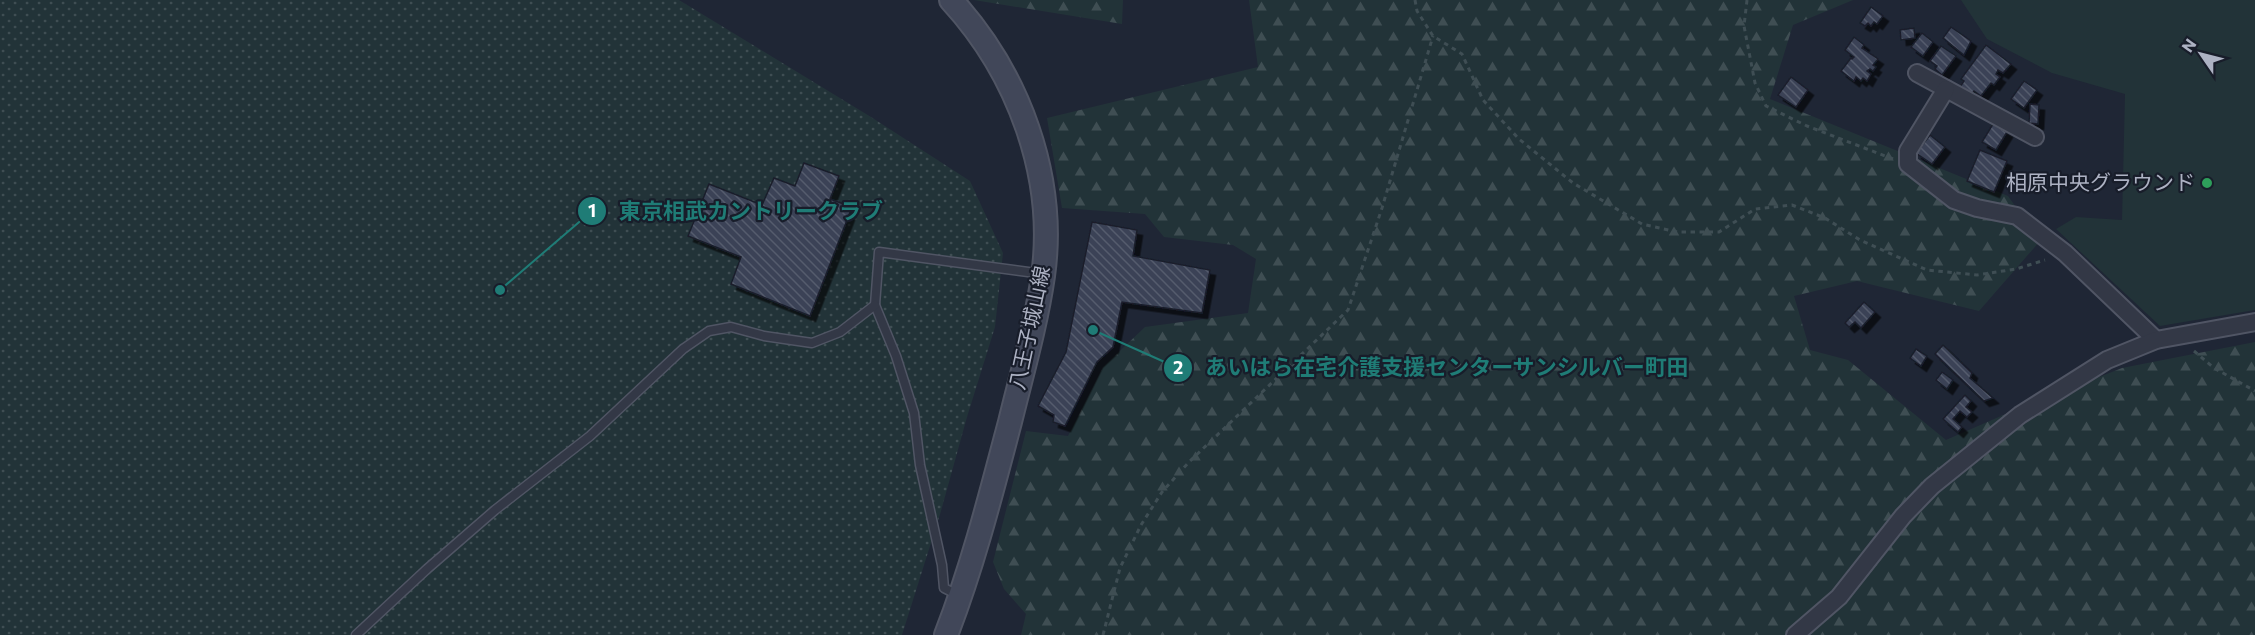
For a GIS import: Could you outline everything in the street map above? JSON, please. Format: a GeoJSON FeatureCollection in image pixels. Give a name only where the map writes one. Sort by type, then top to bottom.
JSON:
{"type":"FeatureCollection","features":[{"type":"Feature","properties":{"kind":"main road","name":"八王子城山線"},"geometry":{"type":"LineString","coordinates":[[946,635],[961,597],[985,520],[1035,322],[1043,274],[1044,215],[1039,171],[1027,127],[999,65],[985,42],[951,0]]}},
{"type":"Feature","properties":{"kind":"street"},"geometry":{"type":"LineString","coordinates":[[1917,73],[2035,137]]}},
{"type":"Feature","properties":{"kind":"street"},"geometry":{"type":"LineString","coordinates":[[1946,89],[1908,151],[1908,164],[1954,200],[1977,208],[2017,216],[2065,253],[2156,340]]}},
{"type":"Feature","properties":{"kind":"street"},"geometry":{"type":"LineString","coordinates":[[1795,635],[1839,597],[1903,516],[1932,486],[2020,415],[2107,360],[2156,340],[2255,322]]}},
{"type":"Feature","properties":{"kind":"lane"},"geometry":{"type":"LineString","coordinates":[[961,597],[944,588],[942,565],[920,465],[914,413],[896,356],[874,305],[879,252],[1043,274]]}},
{"type":"Feature","properties":{"kind":"lane"},"geometry":{"type":"LineString","coordinates":[[356,635],[495,510],[590,436],[683,349],[709,331],[731,327],[764,336],[812,343],[840,332],[874,305]]}},
{"type":"Feature","properties":{"kind":"path"},"geometry":{"type":"LineString","coordinates":[[1415,0],[1417,11],[1433,36],[1462,54],[1483,100],[1519,139],[1573,183],[1642,224],[1677,232],[1719,232],[1755,209],[1792,205],[1825,218],[1860,240],[1927,270],[1977,275],[2016,269],[2065,253]]}},
{"type":"Feature","properties":{"kind":"path"},"geometry":{"type":"LineString","coordinates":[[1748,0],[1744,26],[1755,83],[1766,106],[1806,126],[1908,164]]}},
{"type":"Feature","properties":{"kind":"path"},"geometry":{"type":"LineString","coordinates":[[1103,635],[1120,568],[1141,525],[1162,492],[1189,462],[1348,310],[1382,208],[1433,36]]}},
{"type":"Feature","properties":{"kind":"path"},"geometry":{"type":"LineString","coordinates":[[2174,338],[2214,368],[2255,391]]}},
{"type":"Feature","properties":{"kind":"green space"},"geometry":{"type":"Polygon","coordinates":[[[0,0],[679,0],[871,117],[970,181],[1003,253],[995,327],[902,635],[0,635],[0,0]]]}},
{"type":"Feature","properties":{"kind":"green space"},"geometry":{"type":"Polygon","coordinates":[[[974,0],[1123,0],[1122,24],[974,0]]]}},
{"type":"Feature","properties":{"kind":"green space"},"geometry":{"type":"Polygon","coordinates":[[[1249,0],[1853,0],[1793,25],[1770,99],[2008,196],[2040,241],[1979,311],[1857,281],[1794,296],[1810,350],[1848,360],[1946,440],[2122,368],[2255,342],[2255,635],[1021,635],[1026,614],[1004,589],[993,562],[1026,431],[1068,436],[1103,367],[1145,327],[1248,313],[1256,259],[1233,245],[1164,237],[1145,214],[1062,208],[1047,118],[1258,67],[1249,0]]]}},
{"type":"Feature","properties":{"kind":"green space"},"geometry":{"type":"Polygon","coordinates":[[[1961,0],[2255,0],[2255,310],[2160,326],[2056,229],[2076,217],[2122,220],[2125,94],[2052,73],[1987,39],[1961,0]]]}},
{"type":"Feature","properties":{"kind":"building"},"geometry":{"type":"Polygon","coordinates":[[[1871,7],[1883,16],[1877,24],[1874,22],[1871,26],[1868,23],[1865,26],[1860,23],[1871,7]]]}},
{"type":"Feature","properties":{"kind":"building"},"geometry":{"type":"Polygon","coordinates":[[[1951,27],[1971,41],[1964,55],[1943,38],[1951,27]]]}},
{"type":"Feature","properties":{"kind":"building"},"geometry":{"type":"Polygon","coordinates":[[[1914,28],[1915,38],[1901,40],[1900,30],[1914,28]]]}},
{"type":"Feature","properties":{"kind":"building"},"geometry":{"type":"Polygon","coordinates":[[[1922,33],[1933,42],[1923,56],[1911,47],[1922,33]]]}},
{"type":"Feature","properties":{"kind":"building"},"geometry":{"type":"Polygon","coordinates":[[[1854,37],[1864,45],[1862,48],[1878,59],[1873,65],[1876,67],[1873,71],[1870,69],[1867,71],[1871,74],[1867,81],[1863,78],[1861,81],[1856,77],[1854,81],[1841,71],[1854,57],[1845,50],[1854,37]]]}},
{"type":"Feature","properties":{"kind":"building"},"geometry":{"type":"Polygon","coordinates":[[[1986,45],[2011,64],[2003,73],[1998,70],[1996,74],[2000,77],[1994,85],[1991,83],[1981,96],[1974,91],[1971,95],[1960,87],[1964,81],[1961,79],[1986,45]]]}},
{"type":"Feature","properties":{"kind":"building"},"geometry":{"type":"Polygon","coordinates":[[[1941,46],[1956,56],[1942,75],[1935,69],[1937,66],[1930,61],[1941,46]]]}},
{"type":"Feature","properties":{"kind":"building"},"geometry":{"type":"Polygon","coordinates":[[[1791,77],[1808,90],[1796,107],[1778,95],[1791,77]]]}},
{"type":"Feature","properties":{"kind":"building"},"geometry":{"type":"Polygon","coordinates":[[[2024,81],[2037,90],[2024,108],[2011,99],[2024,81]]]}},
{"type":"Feature","properties":{"kind":"building"},"geometry":{"type":"Polygon","coordinates":[[[2030,104],[2039,105],[2038,124],[2029,123],[2030,104]]]}},
{"type":"Feature","properties":{"kind":"building"},"geometry":{"type":"Polygon","coordinates":[[[1993,124],[2007,132],[1996,150],[1982,142],[1993,124]]]}},
{"type":"Feature","properties":{"kind":"building"},"geometry":{"type":"Polygon","coordinates":[[[1930,135],[1945,147],[1932,164],[1916,153],[1930,135]]]}},
{"type":"Feature","properties":{"kind":"building"},"geometry":{"type":"Polygon","coordinates":[[[1980,150],[2007,161],[1994,192],[1967,181],[1980,150]]]}},
{"type":"Feature","properties":{"kind":"building"},"geometry":{"type":"Polygon","coordinates":[[[804,163],[839,176],[830,199],[852,207],[810,316],[731,284],[741,257],[688,236],[709,184],[762,205],[774,178],[795,186],[804,163]]]}},
{"type":"Feature","properties":{"kind":"building"},"geometry":{"type":"Polygon","coordinates":[[[1092,222],[1137,230],[1133,256],[1210,270],[1202,313],[1122,302],[1113,347],[1097,362],[1065,426],[1053,422],[1054,415],[1038,406],[1066,352],[1092,222]]]}},
{"type":"Feature","properties":{"kind":"building"},"geometry":{"type":"Polygon","coordinates":[[[1864,302],[1875,312],[1861,328],[1855,322],[1849,327],[1845,323],[1864,302]]]}},
{"type":"Feature","properties":{"kind":"building"},"geometry":{"type":"Polygon","coordinates":[[[1943,345],[1972,373],[1970,378],[1993,398],[1984,401],[1935,354],[1943,345]]]}},
{"type":"Feature","properties":{"kind":"building"},"geometry":{"type":"Polygon","coordinates":[[[1916,349],[1927,356],[1921,366],[1910,358],[1916,349]]]}},
{"type":"Feature","properties":{"kind":"building"},"geometry":{"type":"Polygon","coordinates":[[[1942,372],[1953,380],[1947,389],[1936,380],[1942,372]]]}},
{"type":"Feature","properties":{"kind":"building"},"geometry":{"type":"Polygon","coordinates":[[[1965,395],[1971,401],[1966,407],[1972,412],[1967,417],[1960,411],[1953,419],[1962,427],[1958,432],[1943,419],[1965,395]]]}},
{"type":"Feature","properties":{"kind":"place","name":"相原中央グラウンド"},"geometry":{"type":"Point","coordinates":[2207,183]}},
{"type":"Feature","properties":{"kind":"place","name":"東京相武カントリークラブ"},"geometry":{"type":"Point","coordinates":[500,290]}},
{"type":"Feature","properties":{"kind":"place","name":"あいはら在宅介護支援センターサンシルバー町田"},"geometry":{"type":"Point","coordinates":[1093,330]}}]}
